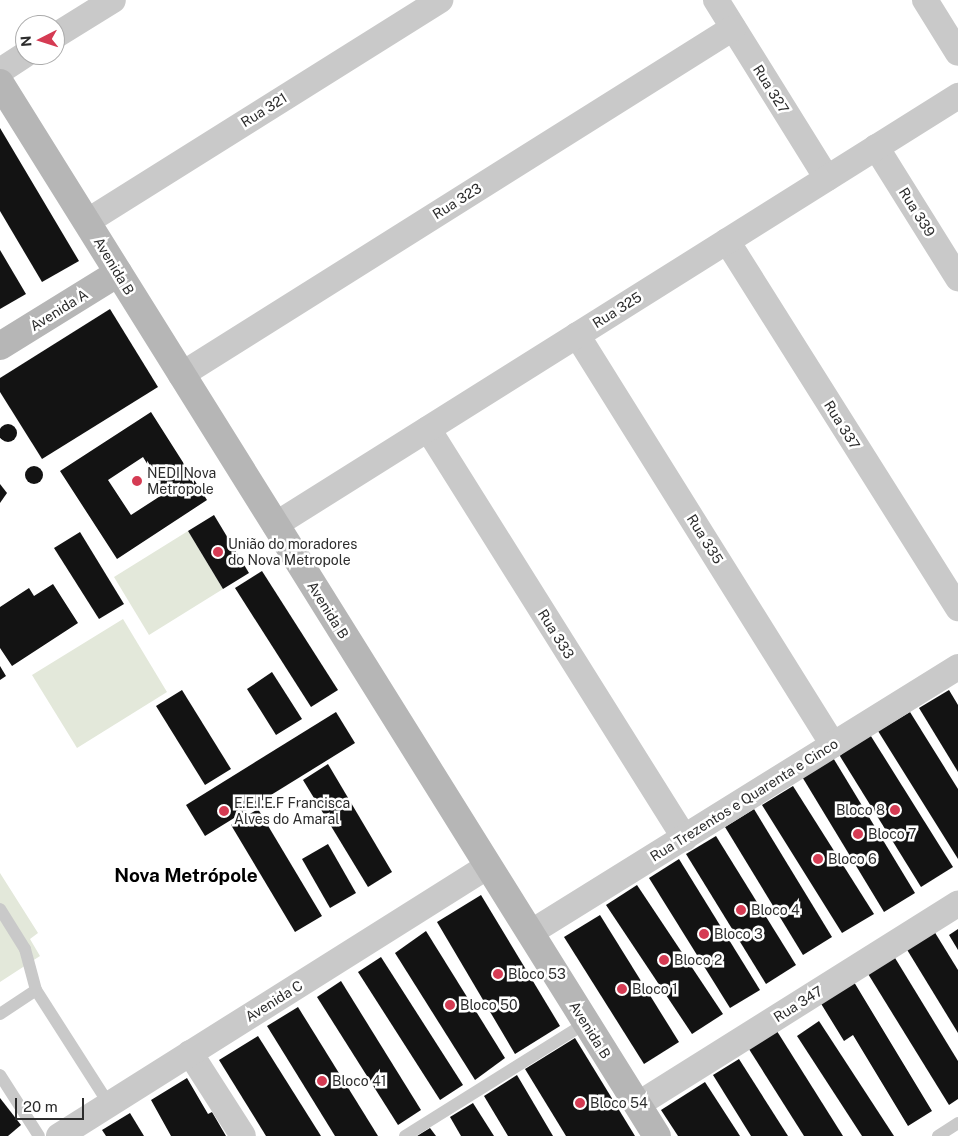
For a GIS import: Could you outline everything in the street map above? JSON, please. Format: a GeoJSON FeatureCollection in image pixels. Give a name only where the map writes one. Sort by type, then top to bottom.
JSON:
{"type":"FeatureCollection","features":[{"type":"Feature","properties":{"kind":"street"},"geometry":{"type":"LineString","coordinates":[[65,30],[113,0]]}},
{"type":"Feature","properties":{"kind":"street","name":"Rua 321"},"geometry":{"type":"LineString","coordinates":[[88,221],[440,0]]}},
{"type":"Feature","properties":{"kind":"street","name":"Rua 327"},"geometry":{"type":"LineString","coordinates":[[716,0],[827,178]]}},
{"type":"Feature","properties":{"kind":"street"},"geometry":{"type":"LineString","coordinates":[[925,0],[958,53]]}},
{"type":"Feature","properties":{"kind":"street","name":"Rua 323"},"geometry":{"type":"LineString","coordinates":[[181,375],[732,28]]}},
{"type":"Feature","properties":{"kind":"street"},"geometry":{"type":"LineString","coordinates":[[0,71],[15,61]]}},
{"type":"Feature","properties":{"kind":"street","name":"Avenida B"},"geometry":{"type":"LineString","coordinates":[[3,96],[88,221],[181,375],[657,1136]]}},
{"type":"Feature","properties":{"kind":"street","name":"Rua 325"},"geometry":{"type":"LineString","coordinates":[[275,525],[958,96]]}},
{"type":"Feature","properties":{"kind":"street","name":"Rua 339"},"geometry":{"type":"LineString","coordinates":[[876,147],[958,278]]}},
{"type":"Feature","properties":{"kind":"street","name":"Rua 337"},"geometry":{"type":"LineString","coordinates":[[727,241],[958,608]]}},
{"type":"Feature","properties":{"kind":"street","name":"Avenida A"},"geometry":{"type":"LineString","coordinates":[[0,346],[118,272]]}},
{"type":"Feature","properties":{"kind":"street","name":"Rua 335"},"geometry":{"type":"LineString","coordinates":[[577,335],[833,744]]}},
{"type":"Feature","properties":{"kind":"street","name":"Rua 333"},"geometry":{"type":"LineString","coordinates":[[428,429],[685,838]]}},
{"type":"Feature","properties":{"kind":"street","name":"Rua Trezentos e Quarenta e Cinco"},"geometry":{"type":"LineString","coordinates":[[530,933],[958,667]]}},
{"type":"Feature","properties":{"kind":"street","name":"Avenida C"},"geometry":{"type":"LineString","coordinates":[[59,1136],[488,866]]}},
{"type":"Feature","properties":{"kind":"street","name":"Rua 347"},"geometry":{"type":"LineString","coordinates":[[637,1105],[958,904]]}},
{"type":"Feature","properties":{"kind":"street"},"geometry":{"type":"LineString","coordinates":[[190,1053],[243,1136]]}},
{"type":"Feature","properties":{"kind":"lane"},"geometry":{"type":"LineString","coordinates":[[0,909],[25,949],[36,990],[109,1104]]}},
{"type":"Feature","properties":{"kind":"lane"},"geometry":{"type":"LineString","coordinates":[[0,1014],[36,990]]}},
{"type":"Feature","properties":{"kind":"lane"},"geometry":{"type":"LineString","coordinates":[[405,1136],[586,1023]]}},
{"type":"Feature","properties":{"kind":"lane"},"geometry":{"type":"LineString","coordinates":[[0,1076],[39,1136]]}},
{"type":"Feature","properties":{"kind":"lane"},"geometry":{"type":"LineString","coordinates":[[938,1136],[958,1124]]}},
{"type":"Feature","properties":{"kind":"shaded area"},"geometry":{"type":"Polygon","coordinates":[[[188,531],[223,589],[149,635],[114,577],[188,531]]]}},
{"type":"Feature","properties":{"kind":"shaded area"},"geometry":{"type":"Polygon","coordinates":[[[123,619],[167,692],[77,748],[32,675],[123,619]]]}},
{"type":"Feature","properties":{"kind":"shaded area"},"geometry":{"type":"Polygon","coordinates":[[[0,873],[38,933],[30,939],[40,956],[0,982],[0,873]]]}},
{"type":"Feature","properties":{"kind":"building"},"geometry":{"type":"Polygon","coordinates":[[[0,128],[79,261],[42,282],[0,211],[0,128]]]}},
{"type":"Feature","properties":{"kind":"building"},"geometry":{"type":"Polygon","coordinates":[[[0,250],[26,294],[0,309],[0,250]]]}},
{"type":"Feature","properties":{"kind":"building"},"geometry":{"type":"Polygon","coordinates":[[[110,309],[158,387],[42,459],[0,392],[0,378],[110,309]]]}},
{"type":"Feature","properties":{"kind":"building"},"geometry":{"type":"Polygon","coordinates":[[[151,412],[207,500],[117,559],[60,471],[151,412]],[[143,457],[108,480],[131,515],[165,493],[143,457]]]}},
{"type":"Feature","properties":{"kind":"building"},"geometry":{"type":"Polygon","coordinates":[[[8,424],[16,429],[17,433],[12,441],[8,442],[0,437],[-1,433],[4,425],[8,424]]]}},
{"type":"Feature","properties":{"kind":"building"},"geometry":{"type":"Polygon","coordinates":[[[30,466],[38,466],[43,471],[41,482],[30,484],[25,479],[25,471],[30,466]]]}},
{"type":"Feature","properties":{"kind":"building"},"geometry":{"type":"Polygon","coordinates":[[[0,484],[7,493],[0,503],[0,484]]]}},
{"type":"Feature","properties":{"kind":"building","name":"União do moradores do Nova Metropole"},"geometry":{"type":"Polygon","coordinates":[[[214,515],[249,573],[223,589],[188,531],[214,515]]]}},
{"type":"Feature","properties":{"kind":"building"},"geometry":{"type":"Polygon","coordinates":[[[80,532],[124,604],[99,619],[54,548],[80,532]]]}},
{"type":"Feature","properties":{"kind":"building"},"geometry":{"type":"Polygon","coordinates":[[[262,571],[338,690],[311,707],[235,588],[262,571]]]}},
{"type":"Feature","properties":{"kind":"building"},"geometry":{"type":"Polygon","coordinates":[[[53,584],[78,623],[12,666],[0,648],[0,607],[29,588],[34,596],[53,584]]]}},
{"type":"Feature","properties":{"kind":"building"},"geometry":{"type":"Polygon","coordinates":[[[0,666],[6,676],[0,680],[0,666]]]}},
{"type":"Feature","properties":{"kind":"building"},"geometry":{"type":"Polygon","coordinates":[[[272,672],[302,719],[276,735],[247,689],[272,672]]]}},
{"type":"Feature","properties":{"kind":"building"},"geometry":{"type":"Polygon","coordinates":[[[182,690],[231,769],[205,785],[156,706],[182,690]]]}},
{"type":"Feature","properties":{"kind":"building"},"geometry":{"type":"Polygon","coordinates":[[[949,690],[958,705],[958,772],[919,708],[949,690]]]}},
{"type":"Feature","properties":{"kind":"building"},"geometry":{"type":"Polygon","coordinates":[[[336,712],[355,743],[205,836],[186,805],[336,712]]]}},
{"type":"Feature","properties":{"kind":"building"},"geometry":{"type":"Polygon","coordinates":[[[910,712],[958,789],[958,859],[878,731],[910,712]]]}},
{"type":"Feature","properties":{"kind":"building","name":"Bloco 8"},"geometry":{"type":"Polygon","coordinates":[[[869,733],[953,867],[921,887],[838,753],[869,733]]]}},
{"type":"Feature","properties":{"kind":"building","name":"Bloco 7"},"geometry":{"type":"Polygon","coordinates":[[[832,756],[915,893],[884,912],[801,775],[832,756]]]}},
{"type":"Feature","properties":{"kind":"building"},"geometry":{"type":"Polygon","coordinates":[[[328,764],[392,872],[368,887],[303,780],[328,764]]]}},
{"type":"Feature","properties":{"kind":"building","name":"Bloco 6"},"geometry":{"type":"Polygon","coordinates":[[[793,786],[874,914],[842,933],[762,805],[793,786]]]}},
{"type":"Feature","properties":{"kind":"building"},"geometry":{"type":"Polygon","coordinates":[[[258,809],[322,916],[295,932],[231,825],[258,809]]]}},
{"type":"Feature","properties":{"kind":"building"},"geometry":{"type":"Polygon","coordinates":[[[754,809],[832,937],[803,955],[725,827],[754,809]]]}},
{"type":"Feature","properties":{"kind":"building","name":"Bloco 4"},"geometry":{"type":"Polygon","coordinates":[[[716,836],[796,965],[766,984],[686,854],[716,836]]]}},
{"type":"Feature","properties":{"kind":"building"},"geometry":{"type":"Polygon","coordinates":[[[328,844],[356,893],[330,908],[302,859],[328,844]]]}},
{"type":"Feature","properties":{"kind":"building","name":"Bloco 3"},"geometry":{"type":"Polygon","coordinates":[[[679,859],[760,990],[730,1008],[649,878],[679,859]]]}},
{"type":"Feature","properties":{"kind":"building","name":"Bloco 2"},"geometry":{"type":"Polygon","coordinates":[[[637,885],[723,1014],[692,1034],[606,905],[637,885]]]}},
{"type":"Feature","properties":{"kind":"building","name":"Bloco 53"},"geometry":{"type":"Polygon","coordinates":[[[481,895],[560,1026],[515,1054],[437,922],[481,895]]]}},
{"type":"Feature","properties":{"kind":"building","name":"Bloco 1"},"geometry":{"type":"Polygon","coordinates":[[[600,915],[679,1042],[644,1064],[564,937],[600,915]]]}},
{"type":"Feature","properties":{"kind":"building"},"geometry":{"type":"Polygon","coordinates":[[[958,929],[958,950],[949,935],[958,929]]]}},
{"type":"Feature","properties":{"kind":"building","name":"Bloco 50"},"geometry":{"type":"Polygon","coordinates":[[[426,931],[505,1058],[475,1080],[395,953],[426,931]]]}},
{"type":"Feature","properties":{"kind":"building"},"geometry":{"type":"Polygon","coordinates":[[[934,931],[958,970],[958,1033],[906,948],[934,931]]]}},
{"type":"Feature","properties":{"kind":"building"},"geometry":{"type":"Polygon","coordinates":[[[892,953],[958,1061],[958,1099],[949,1105],[865,969],[892,953]]]}},
{"type":"Feature","properties":{"kind":"building"},"geometry":{"type":"Polygon","coordinates":[[[381,957],[463,1085],[440,1100],[358,972],[381,957]]]}},
{"type":"Feature","properties":{"kind":"building"},"geometry":{"type":"Polygon","coordinates":[[[341,981],[421,1110],[398,1125],[317,997],[341,981]]]}},
{"type":"Feature","properties":{"kind":"building"},"geometry":{"type":"Polygon","coordinates":[[[854,982],[932,1111],[908,1126],[853,1035],[844,1041],[820,1002],[854,982]]]}},
{"type":"Feature","properties":{"kind":"building","name":"Bloco 41"},"geometry":{"type":"Polygon","coordinates":[[[298,1007],[378,1136],[335,1136],[267,1026],[298,1007]]]}},
{"type":"Feature","properties":{"kind":"building"},"geometry":{"type":"Polygon","coordinates":[[[819,1021],[894,1136],[862,1136],[797,1036],[819,1021]]]}},
{"type":"Feature","properties":{"kind":"building"},"geometry":{"type":"Polygon","coordinates":[[[775,1028],[843,1136],[804,1136],[747,1046],[775,1028]]]}},
{"type":"Feature","properties":{"kind":"building"},"geometry":{"type":"Polygon","coordinates":[[[258,1036],[321,1136],[266,1136],[219,1060],[258,1036]]]}},
{"type":"Feature","properties":{"kind":"building","name":"Bloco 54"},"geometry":{"type":"Polygon","coordinates":[[[575,1038],[635,1136],[566,1136],[525,1069],[575,1038]]]}},
{"type":"Feature","properties":{"kind":"building"},"geometry":{"type":"Polygon","coordinates":[[[739,1059],[788,1136],[751,1136],[713,1075],[739,1059]]]}},
{"type":"Feature","properties":{"kind":"building"},"geometry":{"type":"Polygon","coordinates":[[[517,1075],[553,1136],[508,1136],[484,1096],[517,1075]]]}},
{"type":"Feature","properties":{"kind":"building"},"geometry":{"type":"Polygon","coordinates":[[[187,1078],[208,1114],[212,1112],[226,1136],[171,1136],[151,1100],[187,1078]]]}},
{"type":"Feature","properties":{"kind":"building"},"geometry":{"type":"Polygon","coordinates":[[[705,1082],[740,1136],[678,1136],[661,1110],[705,1082]]]}},
{"type":"Feature","properties":{"kind":"building"},"geometry":{"type":"Polygon","coordinates":[[[0,1098],[21,1125],[8,1136],[0,1136],[0,1098]]]}},
{"type":"Feature","properties":{"kind":"building"},"geometry":{"type":"Polygon","coordinates":[[[473,1103],[494,1136],[461,1136],[450,1117],[473,1103]]]}},
{"type":"Feature","properties":{"kind":"building"},"geometry":{"type":"Polygon","coordinates":[[[130,1113],[144,1136],[106,1136],[102,1130],[130,1113]]]}},
{"type":"Feature","properties":{"kind":"building"},"geometry":{"type":"Polygon","coordinates":[[[430,1128],[436,1136],[417,1136],[430,1128]]]}},
{"type":"Feature","properties":{"kind":"place","name":"NEDI Nova Metropole"},"geometry":{"type":"Point","coordinates":[137,481]}},
{"type":"Feature","properties":{"kind":"place","name":"União do moradores do Nova Metropole"},"geometry":{"type":"Point","coordinates":[218,552]}},
{"type":"Feature","properties":{"kind":"place","name":"Bloco 8"},"geometry":{"type":"Point","coordinates":[895,810]}},
{"type":"Feature","properties":{"kind":"place","name":"E.E.I.E.F Francisca Alves do Amaral"},"geometry":{"type":"Point","coordinates":[224,811]}},
{"type":"Feature","properties":{"kind":"place","name":"Bloco 7"},"geometry":{"type":"Point","coordinates":[858,834]}},
{"type":"Feature","properties":{"kind":"place","name":"Bloco 6"},"geometry":{"type":"Point","coordinates":[818,859]}},
{"type":"Feature","properties":{"kind":"place","name":"Bloco 4"},"geometry":{"type":"Point","coordinates":[741,910]}},
{"type":"Feature","properties":{"kind":"place","name":"Bloco 3"},"geometry":{"type":"Point","coordinates":[704,934]}},
{"type":"Feature","properties":{"kind":"place","name":"Bloco 2"},"geometry":{"type":"Point","coordinates":[664,960]}},
{"type":"Feature","properties":{"kind":"place","name":"Bloco 53"},"geometry":{"type":"Point","coordinates":[498,974]}},
{"type":"Feature","properties":{"kind":"place","name":"Bloco 1"},"geometry":{"type":"Point","coordinates":[622,989]}},
{"type":"Feature","properties":{"kind":"place","name":"Bloco 50"},"geometry":{"type":"Point","coordinates":[450,1005]}},
{"type":"Feature","properties":{"kind":"place","name":"Bloco 41"},"geometry":{"type":"Point","coordinates":[322,1081]}},
{"type":"Feature","properties":{"kind":"place","name":"Bloco 54"},"geometry":{"type":"Point","coordinates":[580,1103]}},
{"type":"Feature","properties":{"kind":"district","name":"Nova Metrópole"},"geometry":{"type":"Point","coordinates":[186,876]}}]}
